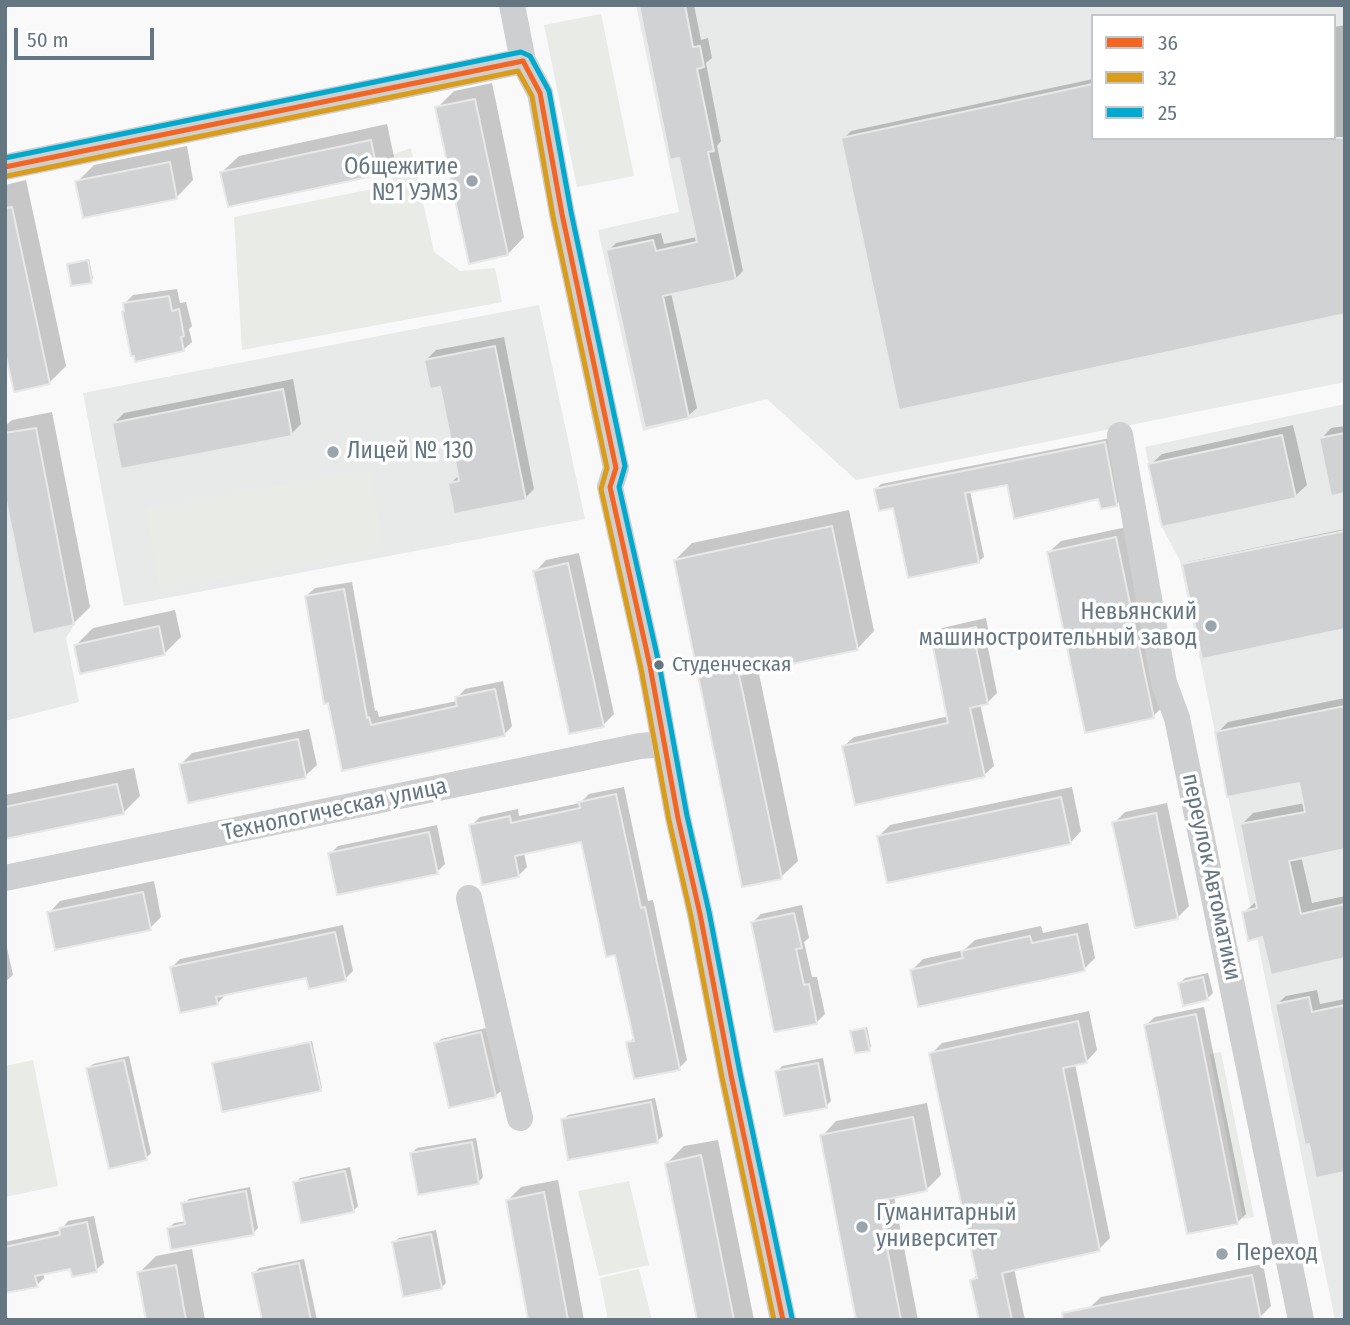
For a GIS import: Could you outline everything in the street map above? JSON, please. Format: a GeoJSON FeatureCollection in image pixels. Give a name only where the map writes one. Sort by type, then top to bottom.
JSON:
{"type":"FeatureCollection","features":[{"type":"Feature","properties":{"kind":"street"},"geometry":{"type":"LineString","coordinates":[[512,5],[523,61],[540,93],[562,214],[616,468],[610,487],[783,1320]]}},
{"type":"Feature","properties":{"kind":"street"},"geometry":{"type":"LineString","coordinates":[[5,167],[523,61]]}},
{"type":"Feature","properties":{"kind":"street","name":"переулок Автоматики"},"geometry":{"type":"LineString","coordinates":[[1120,435],[1164,683],[1177,718],[1301,1320]]}},
{"type":"Feature","properties":{"kind":"street","name":"Технологическая улица"},"geometry":{"type":"LineString","coordinates":[[5,878],[640,746],[664,744]]}},
{"type":"Feature","properties":{"kind":"street"},"geometry":{"type":"LineString","coordinates":[[469,898],[520,1118]]}},
{"type":"Feature","properties":{"kind":"shaded area"},"geometry":{"type":"Polygon","coordinates":[[[636,5],[1345,5],[1345,382],[856,480],[767,399],[643,431],[598,230],[679,212],[636,5]]]}},
{"type":"Feature","properties":{"kind":"shaded area"},"geometry":{"type":"Polygon","coordinates":[[[601,14],[634,176],[577,187],[544,25],[601,14]]]}},
{"type":"Feature","properties":{"kind":"shaded area"},"geometry":{"type":"Polygon","coordinates":[[[411,148],[434,252],[460,271],[495,268],[502,302],[242,350],[234,217],[392,185],[391,155],[411,148]]]}},
{"type":"Feature","properties":{"kind":"shaded area","name":"Лицей № 130"},"geometry":{"type":"Polygon","coordinates":[[[539,305],[585,519],[124,606],[83,393],[539,305]]]}},
{"type":"Feature","properties":{"kind":"shaded area"},"geometry":{"type":"Polygon","coordinates":[[[1345,404],[1345,1320],[1335,1320],[1180,561],[1162,527],[1145,447],[1345,404]]]}},
{"type":"Feature","properties":{"kind":"shaded area"},"geometry":{"type":"Polygon","coordinates":[[[36,428],[74,625],[66,638],[79,702],[5,721],[5,433],[36,428]]]}},
{"type":"Feature","properties":{"kind":"shaded area"},"geometry":{"type":"Polygon","coordinates":[[[371,470],[385,551],[159,590],[145,509],[371,470]]]}},
{"type":"Feature","properties":{"kind":"shaded area"},"geometry":{"type":"Polygon","coordinates":[[[1221,1052],[1254,1217],[1243,1219],[1210,1054],[1221,1052]]]}},
{"type":"Feature","properties":{"kind":"shaded area"},"geometry":{"type":"Polygon","coordinates":[[[33,1060],[58,1186],[5,1197],[5,1066],[33,1060]]]}},
{"type":"Feature","properties":{"kind":"shaded area"},"geometry":{"type":"Polygon","coordinates":[[[629,1181],[649,1265],[599,1276],[578,1191],[629,1181]]]}},
{"type":"Feature","properties":{"kind":"shaded area"},"geometry":{"type":"Polygon","coordinates":[[[639,1269],[652,1320],[608,1320],[600,1278],[639,1269]]]}},
{"type":"Feature","properties":{"kind":"building"},"geometry":{"type":"Polygon","coordinates":[[[639,5],[685,5],[693,47],[700,46],[704,67],[697,69],[714,151],[708,152],[736,280],[663,296],[689,418],[645,428],[606,250],[653,240],[656,251],[697,242],[679,158],[670,160],[639,5]]]}},
{"type":"Feature","properties":{"kind":"building"},"geometry":{"type":"Polygon","coordinates":[[[1091,84],[1091,140],[1345,138],[1345,314],[899,410],[841,138],[1091,84]]]}},
{"type":"Feature","properties":{"kind":"building","name":"Общежитие №1 УЭМЗ"},"geometry":{"type":"Polygon","coordinates":[[[475,99],[508,255],[469,264],[435,107],[475,99]]]}},
{"type":"Feature","properties":{"kind":"building"},"geometry":{"type":"Polygon","coordinates":[[[371,140],[378,175],[228,207],[220,172],[371,140]]]}},
{"type":"Feature","properties":{"kind":"building"},"geometry":{"type":"Polygon","coordinates":[[[170,162],[177,199],[83,218],[75,181],[170,162]]]}},
{"type":"Feature","properties":{"kind":"building"},"geometry":{"type":"Polygon","coordinates":[[[12,207],[50,384],[14,392],[5,352],[5,208],[12,207]]]}},
{"type":"Feature","properties":{"kind":"building"},"geometry":{"type":"Polygon","coordinates":[[[88,260],[92,283],[71,286],[67,264],[88,260]]]}},
{"type":"Feature","properties":{"kind":"building"},"geometry":{"type":"Polygon","coordinates":[[[169,296],[172,311],[179,309],[184,351],[135,362],[134,356],[131,356],[122,312],[123,303],[169,296]]]}},
{"type":"Feature","properties":{"kind":"building"},"geometry":{"type":"Polygon","coordinates":[[[495,346],[526,500],[454,514],[448,483],[459,481],[440,387],[430,389],[424,360],[495,346]]]}},
{"type":"Feature","properties":{"kind":"building"},"geometry":{"type":"Polygon","coordinates":[[[283,389],[292,436],[121,469],[112,423],[283,389]]]}},
{"type":"Feature","properties":{"kind":"building"},"geometry":{"type":"Polygon","coordinates":[[[36,428],[74,625],[33,634],[5,496],[5,433],[36,428]]]}},
{"type":"Feature","properties":{"kind":"building"},"geometry":{"type":"Polygon","coordinates":[[[1345,433],[1345,493],[1331,496],[1319,438],[1345,433]]]}},
{"type":"Feature","properties":{"kind":"building"},"geometry":{"type":"Polygon","coordinates":[[[1282,435],[1296,498],[1162,527],[1148,464],[1282,435]]]}},
{"type":"Feature","properties":{"kind":"building"},"geometry":{"type":"Polygon","coordinates":[[[1105,442],[1117,506],[1101,509],[1098,499],[1014,519],[1007,485],[965,493],[979,563],[908,578],[893,508],[879,511],[874,489],[1105,442]]]}},
{"type":"Feature","properties":{"kind":"building"},"geometry":{"type":"Polygon","coordinates":[[[832,526],[858,650],[739,675],[782,879],[742,887],[674,560],[832,526]]]}},
{"type":"Feature","properties":{"kind":"building"},"geometry":{"type":"Polygon","coordinates":[[[1345,531],[1345,629],[1202,659],[1182,564],[1345,531]]]}},
{"type":"Feature","properties":{"kind":"building"},"geometry":{"type":"Polygon","coordinates":[[[1116,537],[1154,718],[1085,733],[1047,552],[1116,537]]]}},
{"type":"Feature","properties":{"kind":"building"},"geometry":{"type":"Polygon","coordinates":[[[568,563],[604,727],[569,734],[533,571],[568,563]]]}},
{"type":"Feature","properties":{"kind":"building"},"geometry":{"type":"Polygon","coordinates":[[[344,589],[367,718],[369,717],[371,725],[457,706],[455,697],[495,689],[505,736],[342,771],[328,703],[324,704],[305,596],[344,589]]]}},
{"type":"Feature","properties":{"kind":"building"},"geometry":{"type":"Polygon","coordinates":[[[159,626],[165,655],[80,674],[74,645],[159,626]]]}},
{"type":"Feature","properties":{"kind":"building"},"geometry":{"type":"Polygon","coordinates":[[[976,627],[980,647],[976,647],[988,704],[970,708],[985,777],[855,805],[842,746],[948,723],[931,637],[976,627]]]}},
{"type":"Feature","properties":{"kind":"building"},"geometry":{"type":"Polygon","coordinates":[[[1345,706],[1345,849],[1289,861],[1301,914],[1345,904],[1345,958],[1271,975],[1262,937],[1248,941],[1242,912],[1257,908],[1240,824],[1305,812],[1299,783],[1227,797],[1215,732],[1345,706]]]}},
{"type":"Feature","properties":{"kind":"building"},"geometry":{"type":"Polygon","coordinates":[[[298,739],[306,778],[188,803],[179,764],[298,739]]]}},
{"type":"Feature","properties":{"kind":"building"},"geometry":{"type":"Polygon","coordinates":[[[117,784],[124,814],[5,839],[5,807],[117,784]]]}},
{"type":"Feature","properties":{"kind":"building"},"geometry":{"type":"Polygon","coordinates":[[[616,794],[641,908],[645,907],[680,1070],[634,1079],[626,1042],[634,1041],[615,955],[606,957],[581,842],[515,856],[519,877],[482,885],[469,825],[510,816],[511,823],[580,808],[579,802],[616,794]]]}},
{"type":"Feature","properties":{"kind":"building"},"geometry":{"type":"Polygon","coordinates":[[[1061,797],[1071,844],[887,883],[877,836],[1061,797]]]}},
{"type":"Feature","properties":{"kind":"building"},"geometry":{"type":"Polygon","coordinates":[[[1156,813],[1178,919],[1135,928],[1112,822],[1156,813]]]}},
{"type":"Feature","properties":{"kind":"building"},"geometry":{"type":"Polygon","coordinates":[[[429,832],[438,874],[337,895],[328,853],[429,832]]]}},
{"type":"Feature","properties":{"kind":"building"},"geometry":{"type":"Polygon","coordinates":[[[143,892],[151,930],[55,950],[47,912],[143,892]]]}},
{"type":"Feature","properties":{"kind":"building"},"geometry":{"type":"Polygon","coordinates":[[[794,913],[802,948],[796,949],[804,985],[809,984],[817,1024],[774,1032],[751,922],[794,913]]]}},
{"type":"Feature","properties":{"kind":"building"},"geometry":{"type":"Polygon","coordinates":[[[335,932],[346,981],[309,989],[306,978],[216,997],[218,1005],[180,1013],[170,967],[335,932]]]}},
{"type":"Feature","properties":{"kind":"building"},"geometry":{"type":"Polygon","coordinates":[[[1077,934],[1085,971],[918,1007],[910,970],[963,958],[961,951],[1030,936],[1032,943],[1077,934]]]}},
{"type":"Feature","properties":{"kind":"building"},"geometry":{"type":"Polygon","coordinates":[[[1203,977],[1208,1000],[1183,1006],[1178,983],[1203,977]]]}},
{"type":"Feature","properties":{"kind":"building"},"geometry":{"type":"Polygon","coordinates":[[[1309,997],[1312,1012],[1345,1005],[1345,1172],[1316,1178],[1309,1144],[1305,1145],[1275,1004],[1309,997]]]}},
{"type":"Feature","properties":{"kind":"building"},"geometry":{"type":"Polygon","coordinates":[[[1196,1014],[1238,1224],[1187,1234],[1144,1025],[1196,1014]]]}},
{"type":"Feature","properties":{"kind":"building"},"geometry":{"type":"Polygon","coordinates":[[[1078,1021],[1087,1063],[1063,1068],[1100,1251],[1002,1273],[1012,1320],[979,1320],[970,1280],[977,1278],[929,1053],[1078,1021]]]}},
{"type":"Feature","properties":{"kind":"building"},"geometry":{"type":"Polygon","coordinates":[[[865,1028],[870,1051],[855,1053],[850,1031],[865,1028]]]}},
{"type":"Feature","properties":{"kind":"building"},"geometry":{"type":"Polygon","coordinates":[[[481,1032],[496,1097],[449,1108],[434,1043],[481,1032]]]}},
{"type":"Feature","properties":{"kind":"building"},"geometry":{"type":"Polygon","coordinates":[[[310,1042],[321,1091],[222,1112],[212,1063],[310,1042]]]}},
{"type":"Feature","properties":{"kind":"building"},"geometry":{"type":"Polygon","coordinates":[[[124,1060],[147,1160],[109,1169],[86,1068],[124,1060]]]}},
{"type":"Feature","properties":{"kind":"building"},"geometry":{"type":"Polygon","coordinates":[[[818,1063],[827,1108],[784,1116],[775,1071],[818,1063]]]}},
{"type":"Feature","properties":{"kind":"building"},"geometry":{"type":"Polygon","coordinates":[[[651,1102],[658,1143],[568,1160],[561,1119],[651,1102]]]}},
{"type":"Feature","properties":{"kind":"building"},"geometry":{"type":"Polygon","coordinates":[[[913,1117],[927,1191],[878,1201],[901,1320],[856,1320],[820,1135],[913,1117]]]}},
{"type":"Feature","properties":{"kind":"building"},"geometry":{"type":"Polygon","coordinates":[[[472,1142],[479,1184],[418,1195],[410,1153],[472,1142]]]}},
{"type":"Feature","properties":{"kind":"building"},"geometry":{"type":"Polygon","coordinates":[[[701,1155],[734,1320],[697,1320],[665,1163],[701,1155]]]}},
{"type":"Feature","properties":{"kind":"building"},"geometry":{"type":"Polygon","coordinates":[[[345,1171],[354,1212],[301,1223],[293,1182],[345,1171]]]}},
{"type":"Feature","properties":{"kind":"building"},"geometry":{"type":"Polygon","coordinates":[[[246,1191],[254,1235],[171,1250],[167,1228],[185,1224],[181,1203],[246,1191]]]}},
{"type":"Feature","properties":{"kind":"building"},"geometry":{"type":"Polygon","coordinates":[[[544,1192],[568,1320],[528,1320],[506,1200],[544,1192]]]}},
{"type":"Feature","properties":{"kind":"building"},"geometry":{"type":"Polygon","coordinates":[[[87,1222],[97,1272],[72,1277],[70,1269],[35,1276],[38,1287],[5,1293],[5,1247],[60,1235],[59,1228],[87,1222]]]}},
{"type":"Feature","properties":{"kind":"building"},"geometry":{"type":"Polygon","coordinates":[[[431,1234],[442,1289],[403,1297],[392,1242],[431,1234]]]}},
{"type":"Feature","properties":{"kind":"building"},"geometry":{"type":"Polygon","coordinates":[[[299,1263],[311,1320],[262,1320],[252,1273],[299,1263]]]}},
{"type":"Feature","properties":{"kind":"building"},"geometry":{"type":"Polygon","coordinates":[[[176,1265],[186,1320],[146,1320],[137,1272],[176,1265]]]}},
{"type":"Feature","properties":{"kind":"building"},"geometry":{"type":"Polygon","coordinates":[[[1252,1275],[1261,1320],[1063,1320],[1062,1313],[1252,1275]]]}},
{"type":"Feature","properties":{"kind":"transit line","name":"25"},"geometry":{"type":"LineString","coordinates":[[5,158],[521,52],[530,56],[549,91],[571,212],[625,466],[619,487],[659,664],[687,816],[792,1318]]}},
{"type":"Feature","properties":{"kind":"transit line","name":"36"},"geometry":{"type":"LineString","coordinates":[[5,167],[523,61],[540,93],[562,214],[616,468],[610,487],[650,666],[678,818],[783,1320]]}},
{"type":"Feature","properties":{"kind":"transit line","name":"32"},"geometry":{"type":"LineString","coordinates":[[7,176],[518,71],[532,96],[553,216],[607,468],[601,489],[641,668],[669,820],[774,1320]]}},
{"type":"Feature","properties":{"kind":"place","name":"Общежитие №1 УЭМЗ"},"geometry":{"type":"Point","coordinates":[472,181]}},
{"type":"Feature","properties":{"kind":"place","name":"Лицей № 130"},"geometry":{"type":"Point","coordinates":[333,452]}},
{"type":"Feature","properties":{"kind":"place","name":"Невьянский машиностроительный завод"},"geometry":{"type":"Point","coordinates":[1211,626]}},
{"type":"Feature","properties":{"kind":"place","name":"Студенческая"},"geometry":{"type":"Point","coordinates":[659,665]}},
{"type":"Feature","properties":{"kind":"place","name":"Гуманитарный университет"},"geometry":{"type":"Point","coordinates":[862,1227]}},
{"type":"Feature","properties":{"kind":"place","name":"Переход"},"geometry":{"type":"Point","coordinates":[1222,1254]}}]}
